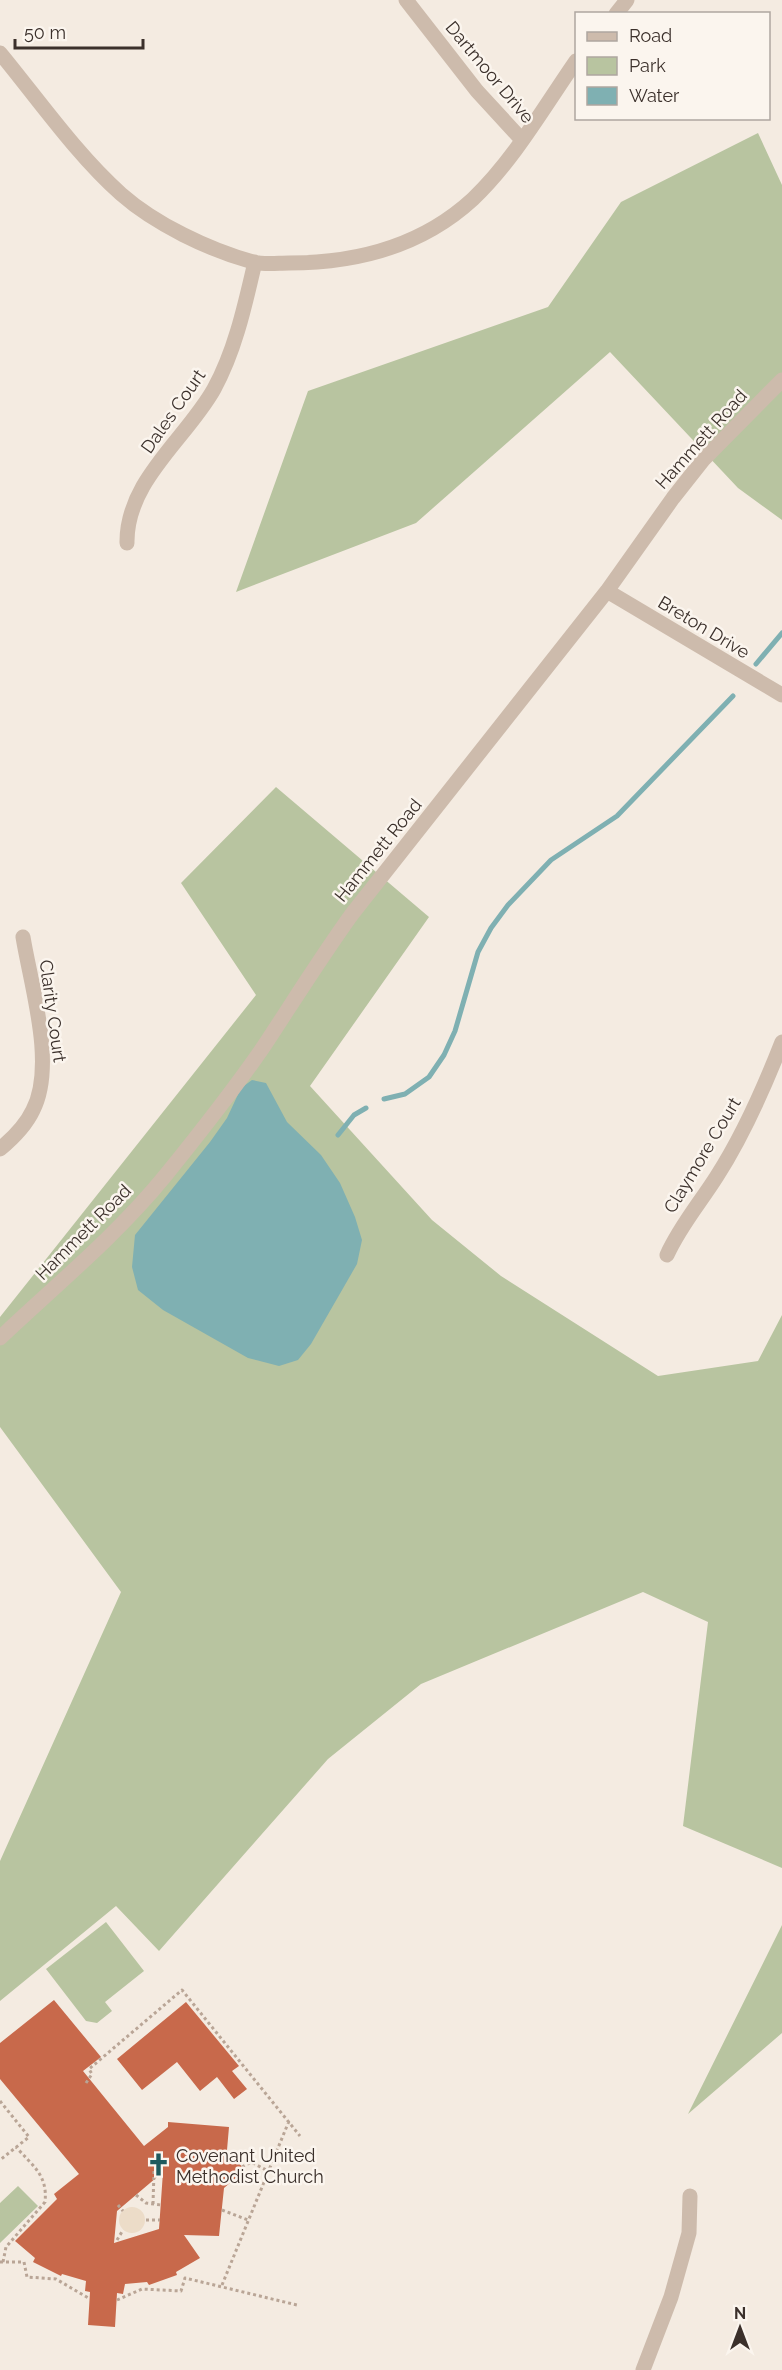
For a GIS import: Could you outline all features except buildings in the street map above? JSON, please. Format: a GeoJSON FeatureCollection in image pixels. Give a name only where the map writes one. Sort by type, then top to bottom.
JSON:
{"type":"FeatureCollection","features":[{"type":"Feature","properties":{"kind":"street","name":"Dartmoor Drive"},"geometry":{"type":"LineString","coordinates":[[406,0],[477,91],[522,140]]}},
{"type":"Feature","properties":{"kind":"street"},"geometry":{"type":"LineString","coordinates":[[618,12],[627,0]]}},
{"type":"Feature","properties":{"kind":"street"},"geometry":{"type":"LineString","coordinates":[[0,53],[87,159],[128,200],[164,225],[204,244],[255,262],[316,263],[343,260],[375,253],[410,240],[444,221],[472,199],[497,173],[575,62]]}},
{"type":"Feature","properties":{"kind":"street","name":"Dales Court"},"geometry":{"type":"LineString","coordinates":[[127,543],[129,518],[141,490],[201,410],[224,368],[243,312],[255,262]]}},
{"type":"Feature","properties":{"kind":"street","name":"Hammett Road"},"geometry":{"type":"LineString","coordinates":[[0,1338],[67,1277],[134,1211],[164,1177],[259,1052],[352,914],[607,591],[673,498],[703,460],[782,380]]}},
{"type":"Feature","properties":{"kind":"street","name":"Breton Drive"},"geometry":{"type":"LineString","coordinates":[[607,591],[782,695]]}},
{"type":"Feature","properties":{"kind":"street","name":"Clarity Court"},"geometry":{"type":"LineString","coordinates":[[0,1149],[33,1111],[42,1082],[42,1047],[23,937]]}},
{"type":"Feature","properties":{"kind":"street","name":"Claymore Court"},"geometry":{"type":"LineString","coordinates":[[667,1255],[685,1221],[717,1176],[749,1119],[782,1042]]}},
{"type":"Feature","properties":{"kind":"street"},"geometry":{"type":"LineString","coordinates":[[643,2370],[671,2297],[689,2233],[690,2196]]}},
{"type":"Feature","properties":{"kind":"path"},"geometry":{"type":"LineString","coordinates":[[86,2083],[92,2074],[89,2069],[182,1990],[300,2136]]}},
{"type":"Feature","properties":{"kind":"path"},"geometry":{"type":"LineString","coordinates":[[0,2102],[29,2137],[0,2160]]}},
{"type":"Feature","properties":{"kind":"path"},"geometry":{"type":"LineString","coordinates":[[222,2285],[289,2121]]}},
{"type":"Feature","properties":{"kind":"path"},"geometry":{"type":"LineString","coordinates":[[16,2147],[43,2177],[45,2202],[6,2247],[2,2262],[24,2262],[27,2277],[56,2279],[90,2299]]}},
{"type":"Feature","properties":{"kind":"path"},"geometry":{"type":"LineString","coordinates":[[242,2167],[251,2162],[268,2171]]}},
{"type":"Feature","properties":{"kind":"path"},"geometry":{"type":"LineString","coordinates":[[153,2204],[154,2171]]}},
{"type":"Feature","properties":{"kind":"path"},"geometry":{"type":"LineString","coordinates":[[136,2195],[146,2203],[161,2205]]}},
{"type":"Feature","properties":{"kind":"path"},"geometry":{"type":"LineString","coordinates":[[141,2210],[146,2203]]}},
{"type":"Feature","properties":{"kind":"path"},"geometry":{"type":"LineString","coordinates":[[118,2205],[123,2211]]}},
{"type":"Feature","properties":{"kind":"path"},"geometry":{"type":"LineString","coordinates":[[222,2210],[248,2220]]}},
{"type":"Feature","properties":{"kind":"path"},"geometry":{"type":"LineString","coordinates":[[146,2220],[160,2220]]}},
{"type":"Feature","properties":{"kind":"path"},"geometry":{"type":"LineString","coordinates":[[117,2240],[123,2230]]}},
{"type":"Feature","properties":{"kind":"path"},"geometry":{"type":"LineString","coordinates":[[117,2300],[142,2289],[181,2291],[185,2278],[222,2285],[297,2305]]}},
{"type":"Feature","properties":{"kind":"green space"},"geometry":{"type":"Polygon","coordinates":[[[758,133],[782,185],[782,520],[738,488],[610,352],[416,523],[236,592],[308,391],[548,307],[621,202],[758,133]]]}},
{"type":"Feature","properties":{"kind":"green space"},"geometry":{"type":"Polygon","coordinates":[[[276,787],[429,917],[310,1086],[432,1220],[501,1276],[658,1376],[758,1361],[782,1315],[782,1868],[683,1826],[708,1622],[643,1592],[421,1684],[328,1759],[159,1951],[116,1906],[0,2001],[0,1861],[121,1592],[0,1427],[0,1317],[256,995],[181,883],[276,787]]]}},
{"type":"Feature","properties":{"kind":"green space"},"geometry":{"type":"Polygon","coordinates":[[[106,1922],[144,1971],[105,2002],[112,2011],[97,2023],[86,2021],[46,1969],[106,1922]]]}},
{"type":"Feature","properties":{"kind":"green space"},"geometry":{"type":"Polygon","coordinates":[[[782,1925],[782,2033],[688,2114],[782,1925]]]}},
{"type":"Feature","properties":{"kind":"green space"},"geometry":{"type":"Polygon","coordinates":[[[18,2186],[38,2206],[0,2243],[0,2203],[18,2186]]]}},
{"type":"Feature","properties":{"kind":"shaded area"},"geometry":{"type":"Polygon","coordinates":[[[132,2207],[141,2211],[145,2220],[141,2229],[132,2233],[123,2229],[119,2220],[123,2211],[132,2207]]]}},
{"type":"Feature","properties":{"kind":"water"},"geometry":{"type":"Polygon","coordinates":[[[252,1080],[266,1083],[287,1122],[321,1155],[340,1183],[362,1240],[357,1264],[311,1344],[298,1360],[279,1366],[248,1358],[163,1310],[138,1290],[132,1267],[135,1235],[210,1142],[227,1118],[241,1088],[252,1080]]]}},
{"type":"Feature","properties":{"kind":"waterway"},"geometry":{"type":"LineString","coordinates":[[756,664],[782,633]]}},
{"type":"Feature","properties":{"kind":"waterway"},"geometry":{"type":"LineString","coordinates":[[384,1099],[405,1094],[429,1077],[444,1055],[455,1031],[478,952],[491,928],[508,905],[551,860],[617,816],[733,696]]}},
{"type":"Feature","properties":{"kind":"waterway"},"geometry":{"type":"LineString","coordinates":[[338,1135],[354,1115],[366,1108]]}},
{"type":"Feature","properties":{"kind":"place","name":"Covenant United Methodist Church"},"geometry":{"type":"Point","coordinates":[158,2165]}}]}
